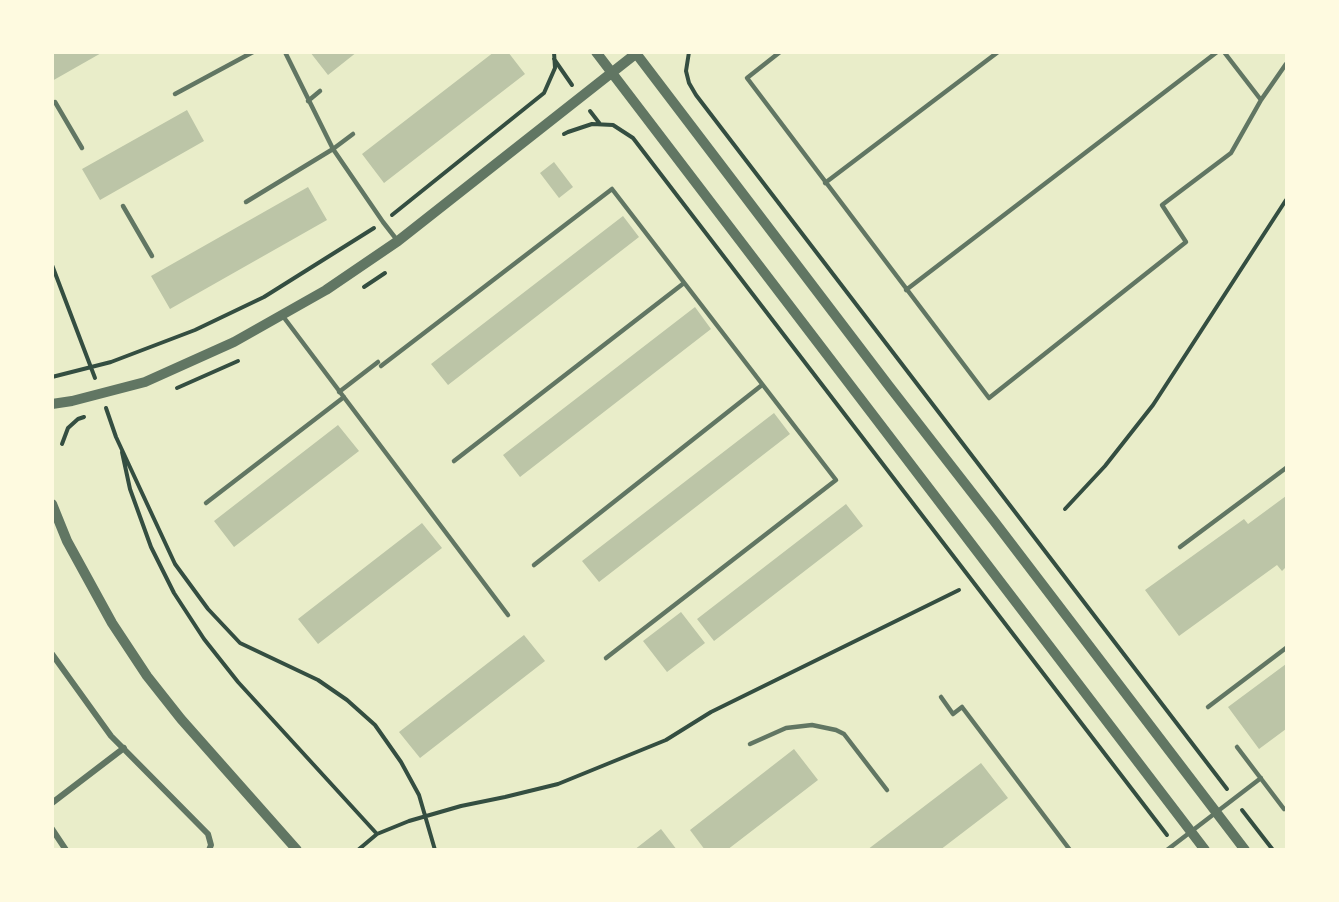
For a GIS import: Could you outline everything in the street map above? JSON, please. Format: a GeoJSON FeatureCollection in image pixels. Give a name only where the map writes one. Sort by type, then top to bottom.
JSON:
{"type":"FeatureCollection","features":[{"type":"Feature","properties":{"kind":"street"},"geometry":{"type":"LineString","coordinates":[[596,52],[1205,849]]}},
{"type":"Feature","properties":{"kind":"street"},"geometry":{"type":"LineString","coordinates":[[52,404],[145,382],[234,342],[326,290],[398,241],[637,53],[888,386],[1245,849]]}},
{"type":"Feature","properties":{"kind":"street"},"geometry":{"type":"LineString","coordinates":[[52,504],[66,541],[111,623],[147,676],[181,719],[297,849]]}},
{"type":"Feature","properties":{"kind":"street"},"geometry":{"type":"LineString","coordinates":[[52,654],[111,736],[208,834],[211,845],[209,849]]}},
{"type":"Feature","properties":{"kind":"street"},"geometry":{"type":"LineString","coordinates":[[52,803],[124,748]]}},
{"type":"Feature","properties":{"kind":"street"},"geometry":{"type":"LineString","coordinates":[[52,829],[66,849]]}},
{"type":"Feature","properties":{"kind":"lane"},"geometry":{"type":"LineString","coordinates":[[175,94],[253,52]]}},
{"type":"Feature","properties":{"kind":"lane"},"geometry":{"type":"LineString","coordinates":[[285,52],[333,149],[398,241]]}},
{"type":"Feature","properties":{"kind":"lane"},"geometry":{"type":"LineString","coordinates":[[780,52],[747,78],[989,398],[1186,242],[1162,205],[1231,153],[1261,100],[1287,64]]}},
{"type":"Feature","properties":{"kind":"lane"},"geometry":{"type":"LineString","coordinates":[[825,183],[998,52]]}},
{"type":"Feature","properties":{"kind":"lane"},"geometry":{"type":"LineString","coordinates":[[906,290],[1217,52]]}},
{"type":"Feature","properties":{"kind":"lane"},"geometry":{"type":"LineString","coordinates":[[1224,52],[1261,100]]}},
{"type":"Feature","properties":{"kind":"lane"},"geometry":{"type":"LineString","coordinates":[[308,101],[320,91]]}},
{"type":"Feature","properties":{"kind":"lane"},"geometry":{"type":"LineString","coordinates":[[55,102],[82,148]]}},
{"type":"Feature","properties":{"kind":"lane"},"geometry":{"type":"LineString","coordinates":[[246,202],[353,135]]}},
{"type":"Feature","properties":{"kind":"lane"},"geometry":{"type":"LineString","coordinates":[[339,392],[380,364],[612,189],[836,480],[606,658]]}},
{"type":"Feature","properties":{"kind":"lane"},"geometry":{"type":"LineString","coordinates":[[123,206],[152,256]]}},
{"type":"Feature","properties":{"kind":"lane"},"geometry":{"type":"LineString","coordinates":[[454,461],[684,284]]}},
{"type":"Feature","properties":{"kind":"lane"},"geometry":{"type":"LineString","coordinates":[[282,315],[508,615]]}},
{"type":"Feature","properties":{"kind":"lane"},"geometry":{"type":"LineString","coordinates":[[534,565],[762,385]]}},
{"type":"Feature","properties":{"kind":"lane"},"geometry":{"type":"LineString","coordinates":[[206,503],[344,397]]}},
{"type":"Feature","properties":{"kind":"lane"},"geometry":{"type":"LineString","coordinates":[[1180,547],[1287,468]]}},
{"type":"Feature","properties":{"kind":"lane"},"geometry":{"type":"LineString","coordinates":[[1208,707],[1287,648]]}},
{"type":"Feature","properties":{"kind":"lane"},"geometry":{"type":"LineString","coordinates":[[941,697],[954,714],[962,707],[1070,849]]}},
{"type":"Feature","properties":{"kind":"lane"},"geometry":{"type":"LineString","coordinates":[[750,744],[786,728],[812,725],[836,730],[844,734],[887,790]]}},
{"type":"Feature","properties":{"kind":"lane"},"geometry":{"type":"LineString","coordinates":[[1238,747],[1284,809]]}},
{"type":"Feature","properties":{"kind":"lane"},"geometry":{"type":"LineString","coordinates":[[1167,849],[1261,778]]}},
{"type":"Feature","properties":{"kind":"path"},"geometry":{"type":"LineString","coordinates":[[52,377],[111,362],[195,330],[264,297],[383,222],[544,93],[555,68],[554,52]]}},
{"type":"Feature","properties":{"kind":"path"},"geometry":{"type":"LineString","coordinates":[[687,54],[686,71],[689,83],[696,95],[1273,849]]}},
{"type":"Feature","properties":{"kind":"path"},"geometry":{"type":"LineString","coordinates":[[559,139],[568,132],[592,124],[613,125],[633,138],[1174,844]]}},
{"type":"Feature","properties":{"kind":"path"},"geometry":{"type":"LineString","coordinates":[[1065,510],[1105,466],[1153,405],[1287,200]]}},
{"type":"Feature","properties":{"kind":"path"},"geometry":{"type":"LineString","coordinates":[[52,265],[79,337]]}},
{"type":"Feature","properties":{"kind":"path"},"geometry":{"type":"LineString","coordinates":[[356,292],[375,281],[393,266]]}},
{"type":"Feature","properties":{"kind":"path"},"geometry":{"type":"LineString","coordinates":[[174,389],[245,357]]}},
{"type":"Feature","properties":{"kind":"path"},"geometry":{"type":"LineString","coordinates":[[99,413],[110,409]]}},
{"type":"Feature","properties":{"kind":"path"},"geometry":{"type":"LineString","coordinates":[[62,444],[68,428],[78,419],[89,416]]}},
{"type":"Feature","properties":{"kind":"path"},"geometry":{"type":"LineString","coordinates":[[116,437],[175,564],[208,609],[240,643],[318,680],[348,700],[375,725],[401,762],[418,795],[435,849]]}},
{"type":"Feature","properties":{"kind":"path"},"geometry":{"type":"LineString","coordinates":[[121,446],[130,489],[151,547],[174,593],[204,639],[238,682],[377,834]]}},
{"type":"Feature","properties":{"kind":"path"},"geometry":{"type":"LineString","coordinates":[[359,849],[377,834],[409,821],[461,806],[558,784],[666,740],[711,712],[959,590]]}},
{"type":"Feature","properties":{"kind":"building"},"geometry":{"type":"Polygon","coordinates":[[[52,52],[103,52],[52,81],[52,52]]]}},
{"type":"Feature","properties":{"kind":"building"},"geometry":{"type":"Polygon","coordinates":[[[310,52],[357,52],[328,75],[310,52]]]}},
{"type":"Feature","properties":{"kind":"building"},"geometry":{"type":"Polygon","coordinates":[[[494,52],[508,52],[525,74],[384,183],[362,154],[494,52]]]}},
{"type":"Feature","properties":{"kind":"building"},"geometry":{"type":"Polygon","coordinates":[[[187,110],[204,141],[100,200],[82,169],[187,110]]]}},
{"type":"Feature","properties":{"kind":"building"},"geometry":{"type":"Polygon","coordinates":[[[554,162],[573,187],[559,198],[540,173],[554,162]]]}},
{"type":"Feature","properties":{"kind":"building"},"geometry":{"type":"Polygon","coordinates":[[[308,187],[327,220],[170,309],[151,276],[308,187]]]}},
{"type":"Feature","properties":{"kind":"building"},"geometry":{"type":"Polygon","coordinates":[[[623,216],[639,237],[448,385],[431,364],[623,216]]]}},
{"type":"Feature","properties":{"kind":"building"},"geometry":{"type":"Polygon","coordinates":[[[695,307],[711,329],[520,477],[503,455],[695,307]]]}},
{"type":"Feature","properties":{"kind":"building"},"geometry":{"type":"Polygon","coordinates":[[[774,413],[790,434],[599,582],[582,561],[774,413]]]}},
{"type":"Feature","properties":{"kind":"building"},"geometry":{"type":"Polygon","coordinates":[[[338,425],[359,451],[234,547],[214,521],[338,425]]]}},
{"type":"Feature","properties":{"kind":"building"},"geometry":{"type":"Polygon","coordinates":[[[1286,496],[1286,567],[1282,571],[1277,565],[1179,636],[1145,590],[1244,519],[1248,524],[1286,496]]]}},
{"type":"Feature","properties":{"kind":"building"},"geometry":{"type":"Polygon","coordinates":[[[846,504],[863,526],[714,641],[697,619],[846,504]]]}},
{"type":"Feature","properties":{"kind":"building"},"geometry":{"type":"Polygon","coordinates":[[[422,523],[442,548],[318,644],[298,619],[422,523]]]}},
{"type":"Feature","properties":{"kind":"building"},"geometry":{"type":"Polygon","coordinates":[[[681,612],[705,643],[667,672],[643,641],[681,612]]]}},
{"type":"Feature","properties":{"kind":"building"},"geometry":{"type":"Polygon","coordinates":[[[524,635],[545,661],[420,758],[399,732],[524,635]]]}},
{"type":"Feature","properties":{"kind":"building"},"geometry":{"type":"Polygon","coordinates":[[[1286,664],[1286,729],[1259,749],[1228,707],[1286,664]]]}},
{"type":"Feature","properties":{"kind":"building"},"geometry":{"type":"Polygon","coordinates":[[[794,749],[818,780],[727,850],[705,850],[690,830],[794,749]]]}},
{"type":"Feature","properties":{"kind":"building"},"geometry":{"type":"Polygon","coordinates":[[[981,763],[1008,798],[940,850],[867,850],[981,763]]]}},
{"type":"Feature","properties":{"kind":"building"},"geometry":{"type":"Polygon","coordinates":[[[661,829],[677,850],[634,850],[661,829]]]}}]}
